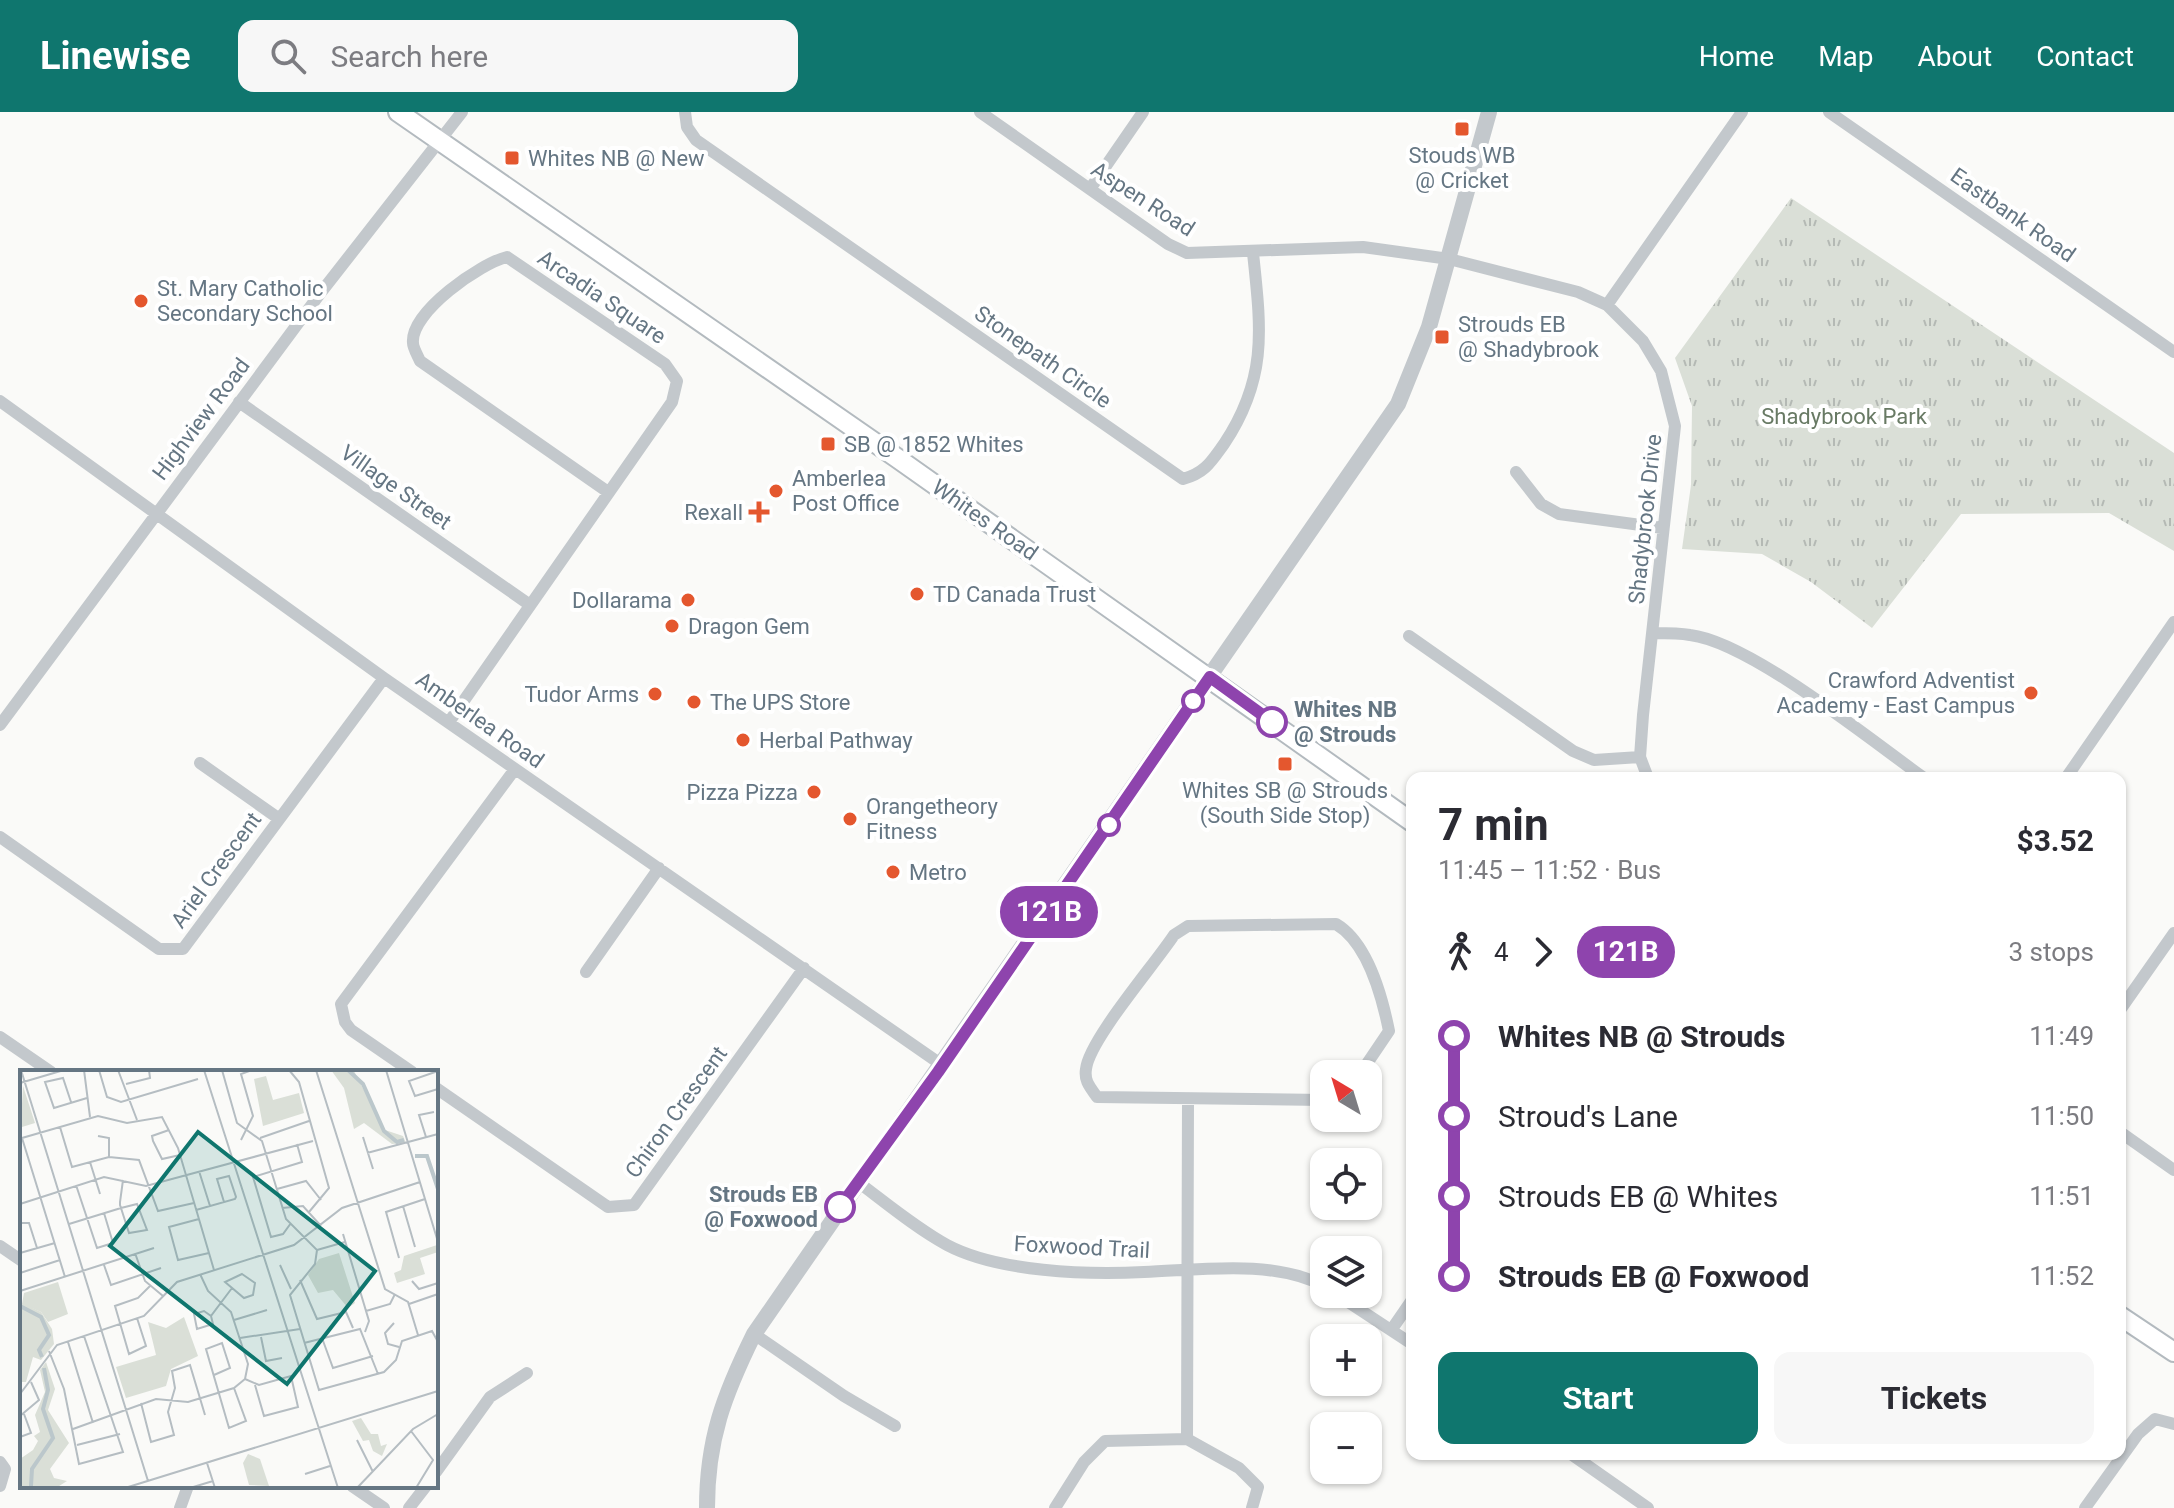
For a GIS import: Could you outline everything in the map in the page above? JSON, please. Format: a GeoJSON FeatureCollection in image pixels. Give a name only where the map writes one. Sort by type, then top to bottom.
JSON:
{"type":"FeatureCollection","features":[{"type":"Feature","properties":{"kind":"main road","name":"Whites Road"},"geometry":{"type":"LineString","coordinates":[[398,112],[1210,677],[1406,818]]}},
{"type":"Feature","properties":{"kind":"main road"},"geometry":{"type":"LineString","coordinates":[[2126,1320],[2174,1352]]}},
{"type":"Feature","properties":{"kind":"street","name":"Highview Road"},"geometry":{"type":"LineString","coordinates":[[0,725],[239,402],[462,112]]}},
{"type":"Feature","properties":{"kind":"street","name":"Stonepath Circle"},"geometry":{"type":"LineString","coordinates":[[685,112],[687,127],[696,140],[1183,479],[1201,474],[1210,464],[1235,427],[1254,387],[1259,364],[1253,253]]}},
{"type":"Feature","properties":{"kind":"street","name":"Aspen Road"},"geometry":{"type":"LineString","coordinates":[[980,112],[1168,244],[1187,253],[1363,247],[1449,259]]}},
{"type":"Feature","properties":{"kind":"street"},"geometry":{"type":"LineString","coordinates":[[1090,189],[1143,112]]}},
{"type":"Feature","properties":{"kind":"street"},"geometry":{"type":"LineString","coordinates":[[707,1508],[707,1463],[716,1424],[728,1388],[754,1334],[1398,404],[1429,327],[1489,112]]}},
{"type":"Feature","properties":{"kind":"street"},"geometry":{"type":"LineString","coordinates":[[1607,305],[1742,112]]}},
{"type":"Feature","properties":{"kind":"street","name":"Eastbank Road"},"geometry":{"type":"LineString","coordinates":[[1829,112],[2174,352]]}},
{"type":"Feature","properties":{"kind":"street","name":"Arcadia Square"},"geometry":{"type":"LineString","coordinates":[[449,722],[672,402],[677,381],[665,364],[507,257],[488,262],[460,282],[418,323],[413,343],[420,361],[608,492]]}},
{"type":"Feature","properties":{"kind":"street","name":"Shadybrook Drive"},"geometry":{"type":"LineString","coordinates":[[1449,259],[1578,292],[1607,305],[1643,341],[1661,371],[1675,426],[1640,757],[1646,772]]}},
{"type":"Feature","properties":{"kind":"street","name":"Amberlea Road"},"geometry":{"type":"LineString","coordinates":[[0,401],[384,678],[942,1065]]}},
{"type":"Feature","properties":{"kind":"street","name":"Village Street"},"geometry":{"type":"LineString","coordinates":[[239,402],[530,605]]}},
{"type":"Feature","properties":{"kind":"street"},"geometry":{"type":"LineString","coordinates":[[1516,472],[1541,504],[1559,514],[1663,528]]}},
{"type":"Feature","properties":{"kind":"street"},"geometry":{"type":"LineString","coordinates":[[2070,772],[2174,622]]}},
{"type":"Feature","properties":{"kind":"street"},"geometry":{"type":"LineString","coordinates":[[1654,633],[1692,635],[1742,654],[1808,695],[1916,772]]}},
{"type":"Feature","properties":{"kind":"street"},"geometry":{"type":"LineString","coordinates":[[1409,636],[1573,751],[1594,760],[1640,757]]}},
{"type":"Feature","properties":{"kind":"street","name":"Ariel Crescent"},"geometry":{"type":"LineString","coordinates":[[0,837],[159,949],[183,949],[384,678]]}},
{"type":"Feature","properties":{"kind":"street"},"geometry":{"type":"LineString","coordinates":[[200,763],[278,818]]}},
{"type":"Feature","properties":{"kind":"street"},"geometry":{"type":"LineString","coordinates":[[409,1070],[351,1030],[345,1022],[341,1004],[515,769]]}},
{"type":"Feature","properties":{"kind":"street"},"geometry":{"type":"LineString","coordinates":[[586,972],[659,868]]}},
{"type":"Feature","properties":{"kind":"street"},"geometry":{"type":"LineString","coordinates":[[1310,1100],[1097,1097],[1085,1080],[1086,1065],[1097,1043],[1174,935],[1188,926],[1336,924],[1347,931],[1357,942],[1385,1011],[1389,1031],[1369,1060]]}},
{"type":"Feature","properties":{"kind":"street"},"geometry":{"type":"LineString","coordinates":[[2126,1002],[2172,939]]}},
{"type":"Feature","properties":{"kind":"street","name":"Chiron Crescent"},"geometry":{"type":"LineString","coordinates":[[438,1089],[608,1207],[634,1205],[804,968]]}},
{"type":"Feature","properties":{"kind":"street"},"geometry":{"type":"LineString","coordinates":[[0,1037],[48,1070]]}},
{"type":"Feature","properties":{"kind":"street"},"geometry":{"type":"LineString","coordinates":[[1187,1439],[1185,1269],[1188,1099]]}},
{"type":"Feature","properties":{"kind":"street"},"geometry":{"type":"LineString","coordinates":[[2126,1136],[2174,1170]]}},
{"type":"Feature","properties":{"kind":"street","name":"Foxwood Trail"},"geometry":{"type":"LineString","coordinates":[[858,1182],[948,1246],[1017,1267],[1141,1272],[1185,1269],[1270,1271],[1310,1280]]}},
{"type":"Feature","properties":{"kind":"street"},"geometry":{"type":"LineString","coordinates":[[0,1246],[20,1260]]}},
{"type":"Feature","properties":{"kind":"street"},"geometry":{"type":"LineString","coordinates":[[1358,1308],[1406,1340]]}},
{"type":"Feature","properties":{"kind":"street"},"geometry":{"type":"LineString","coordinates":[[1392,1329],[1406,1309]]}},
{"type":"Feature","properties":{"kind":"street"},"geometry":{"type":"LineString","coordinates":[[754,1334],[844,1396],[895,1426]]}},
{"type":"Feature","properties":{"kind":"street"},"geometry":{"type":"LineString","coordinates":[[438,1469],[490,1397],[527,1373]]}},
{"type":"Feature","properties":{"kind":"street"},"geometry":{"type":"LineString","coordinates":[[2126,1451],[2138,1434],[2155,1419],[2174,1424]]}},
{"type":"Feature","properties":{"kind":"street"},"geometry":{"type":"LineString","coordinates":[[1055,1508],[1084,1462],[1105,1441],[1187,1439],[1239,1468],[1258,1487],[1252,1508]]}},
{"type":"Feature","properties":{"kind":"street"},"geometry":{"type":"LineString","coordinates":[[1580,1460],[1648,1508]]}},
{"type":"Feature","properties":{"kind":"street"},"geometry":{"type":"LineString","coordinates":[[2085,1508],[2119,1460]]}},
{"type":"Feature","properties":{"kind":"street"},"geometry":{"type":"LineString","coordinates":[[0,1462],[5,1469],[0,1486]]}},
{"type":"Feature","properties":{"kind":"street"},"geometry":{"type":"LineString","coordinates":[[180,1508],[187,1488]]}},
{"type":"Feature","properties":{"kind":"street"},"geometry":{"type":"LineString","coordinates":[[355,1488],[384,1508]]}},
{"type":"Feature","properties":{"kind":"street"},"geometry":{"type":"LineString","coordinates":[[409,1508],[424,1488]]}},
{"type":"Feature","properties":{"kind":"green space","name":"Shadybrook Park"},"geometry":{"type":"Polygon","coordinates":[[[1791,198],[2174,453],[2174,551],[2109,513],[1961,514],[1872,628],[1811,582],[1762,554],[1682,549],[1691,485],[1692,406],[1675,358],[1791,198]]]}},
{"type":"Feature","properties":{"kind":"bus line","name":"121B"},"geometry":{"type":"LineString","coordinates":[[840,1207],[938,1072],[1210,677],[1272,722]]}},
{"type":"Feature","properties":{"kind":"place","name":"Stouds WB @ Cricket"},"geometry":{"type":"Point","coordinates":[1462,129]}},
{"type":"Feature","properties":{"kind":"place","name":"Whites NB @ New"},"geometry":{"type":"Point","coordinates":[512,158]}},
{"type":"Feature","properties":{"kind":"place","name":"St. Mary Catholic Secondary School"},"geometry":{"type":"Point","coordinates":[141,301]}},
{"type":"Feature","properties":{"kind":"place","name":"Strouds EB @ Shadybrook"},"geometry":{"type":"Point","coordinates":[1442,337]}},
{"type":"Feature","properties":{"kind":"place","name":"SB @ 1852 Whites"},"geometry":{"type":"Point","coordinates":[828,444]}},
{"type":"Feature","properties":{"kind":"place","name":"Amberlea Post Office"},"geometry":{"type":"Point","coordinates":[776,491]}},
{"type":"Feature","properties":{"kind":"place","name":"Rexall"},"geometry":{"type":"Point","coordinates":[759,512]}},
{"type":"Feature","properties":{"kind":"place","name":"TD Canada Trust"},"geometry":{"type":"Point","coordinates":[917,594]}},
{"type":"Feature","properties":{"kind":"place","name":"Dollarama"},"geometry":{"type":"Point","coordinates":[688,600]}},
{"type":"Feature","properties":{"kind":"place","name":"Dragon Gem"},"geometry":{"type":"Point","coordinates":[672,626]}},
{"type":"Feature","properties":{"kind":"place","name":"Crawford Adventist Academy - East Campus"},"geometry":{"type":"Point","coordinates":[2031,693]}},
{"type":"Feature","properties":{"kind":"place","name":"Tudor Arms"},"geometry":{"type":"Point","coordinates":[655,694]}},
{"type":"Feature","properties":{"kind":"place","name":"The UPS Store"},"geometry":{"type":"Point","coordinates":[694,702]}},
{"type":"Feature","properties":{"kind":"place","name":"Whites NB @ Strouds"},"geometry":{"type":"Point","coordinates":[1272,722]}},
{"type":"Feature","properties":{"kind":"place","name":"Herbal Pathway"},"geometry":{"type":"Point","coordinates":[743,740]}},
{"type":"Feature","properties":{"kind":"place","name":"Whites SB @ Strouds (South Side Stop)"},"geometry":{"type":"Point","coordinates":[1285,764]}},
{"type":"Feature","properties":{"kind":"place","name":"Pizza Pizza"},"geometry":{"type":"Point","coordinates":[814,792]}},
{"type":"Feature","properties":{"kind":"place","name":"Orangetheory Fitness"},"geometry":{"type":"Point","coordinates":[850,819]}},
{"type":"Feature","properties":{"kind":"place","name":"Metro"},"geometry":{"type":"Point","coordinates":[893,872]}},
{"type":"Feature","properties":{"kind":"place","name":"Strouds EB @ Foxwood"},"geometry":{"type":"Point","coordinates":[840,1207]}}]}
